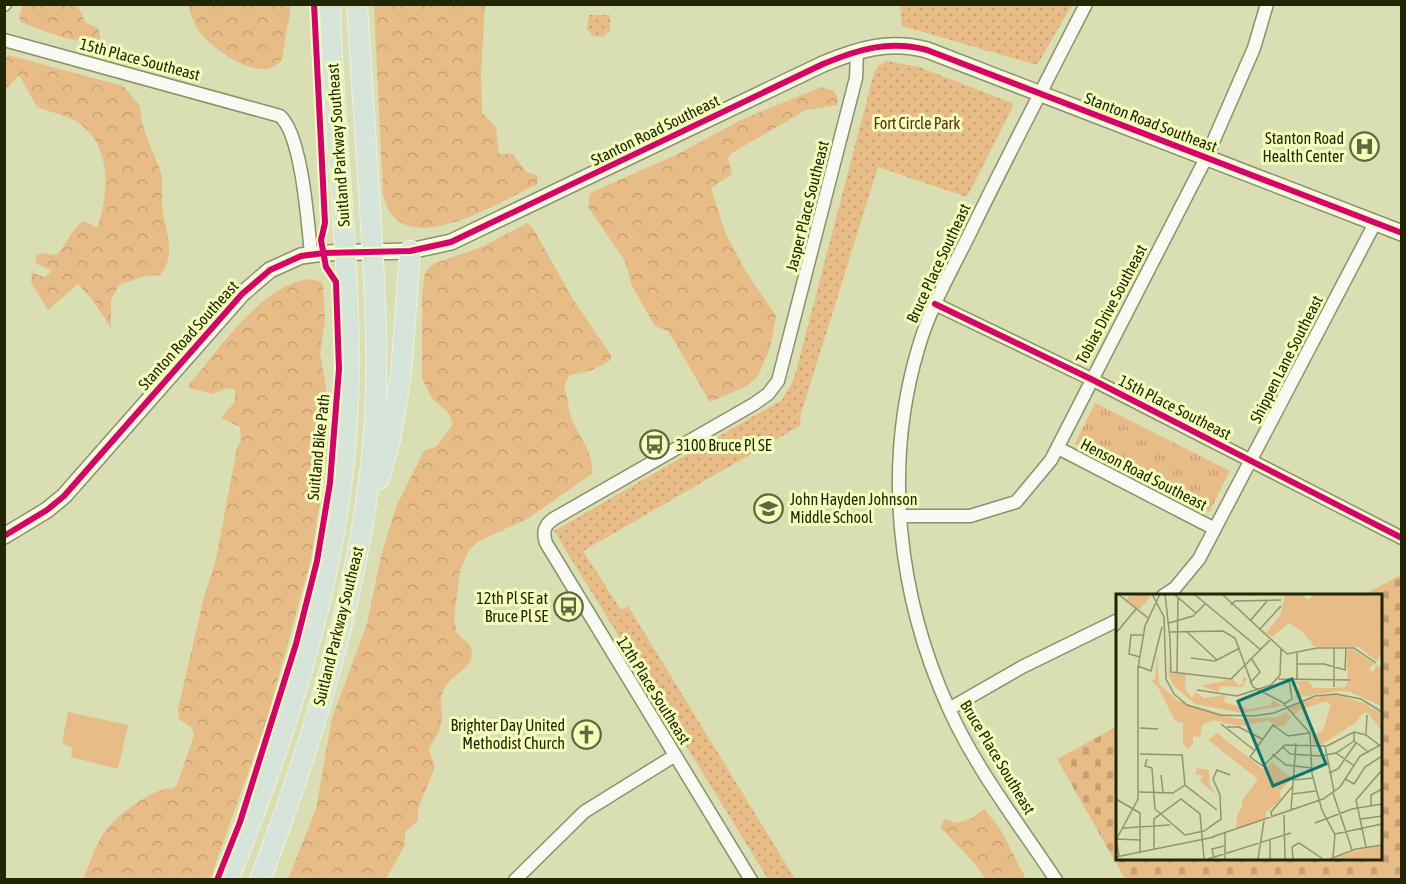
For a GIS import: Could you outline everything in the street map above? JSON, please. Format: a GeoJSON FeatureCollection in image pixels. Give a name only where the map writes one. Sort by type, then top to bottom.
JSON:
{"type":"FeatureCollection","features":[{"type":"Feature","properties":{"kind":"highway","name":"Suitland Parkway Southeast"},"geometry":{"type":"LineString","coordinates":[[228,879],[282,733],[330,551],[344,461],[349,348],[346,253],[330,4]]}},
{"type":"Feature","properties":{"kind":"highway","name":"Suitland Parkway Southeast"},"geometry":{"type":"LineString","coordinates":[[261,879],[305,752],[357,550],[371,463],[376,320],[357,4]]}},
{"type":"Feature","properties":{"kind":"highway"},"geometry":{"type":"LineString","coordinates":[[357,550],[394,418],[403,355],[410,251]]}},
{"type":"Feature","properties":{"kind":"street","name":"Bruce Place Southeast"},"geometry":{"type":"LineString","coordinates":[[1056,879],[991,781],[949,709],[915,611],[903,552],[900,516],[901,452],[908,390],[919,346],[934,304],[1086,4]]}},
{"type":"Feature","properties":{"kind":"street","name":"Tobias Drive Southeast"},"geometry":{"type":"LineString","coordinates":[[900,516],[970,516],[1016,502],[1037,478],[1058,448],[1090,379],[1206,158],[1254,48],[1267,4]]}},
{"type":"Feature","properties":{"kind":"street","name":"15th Place Southeast"},"geometry":{"type":"LineString","coordinates":[[4,40],[266,110],[280,116],[288,126],[304,185],[311,254]]}},
{"type":"Feature","properties":{"kind":"street","name":"Stanton Road Southeast"},"geometry":{"type":"LineString","coordinates":[[4,536],[47,510],[64,496],[251,285],[280,264],[311,254],[410,251],[435,247],[466,236],[807,72],[857,51],[885,45],[920,48],[1401,233]]}},
{"type":"Feature","properties":{"kind":"street","name":"Jasper Place Southeast"},"geometry":{"type":"LineString","coordinates":[[555,518],[768,394],[783,368],[856,78],[857,51]]}},
{"type":"Feature","properties":{"kind":"street","name":"Shippen Lane Southeast"},"geometry":{"type":"LineString","coordinates":[[1165,594],[1191,571],[1215,530],[1375,223]]}},
{"type":"Feature","properties":{"kind":"street","name":"15th Place Southeast"},"geometry":{"type":"LineString","coordinates":[[934,304],[1090,379],[1401,538]]}},
{"type":"Feature","properties":{"kind":"street","name":"Henson Road Southeast"},"geometry":{"type":"LineString","coordinates":[[1058,448],[1215,530]]}},
{"type":"Feature","properties":{"kind":"street","name":"12th Place Southeast"},"geometry":{"type":"LineString","coordinates":[[555,518],[545,527],[546,543],[751,879]]}},
{"type":"Feature","properties":{"kind":"street"},"geometry":{"type":"LineString","coordinates":[[949,709],[1022,667],[1116,621]]}},
{"type":"Feature","properties":{"kind":"street"},"geometry":{"type":"LineString","coordinates":[[515,879],[584,812],[674,756]]}},
{"type":"Feature","properties":{"kind":"green space"},"geometry":{"type":"Polygon","coordinates":[[[900,4],[1072,5],[1037,65],[902,26],[900,4]]]}},
{"type":"Feature","properties":{"kind":"green space"},"geometry":{"type":"Polygon","coordinates":[[[23,5],[77,5],[86,23],[99,29],[100,39],[93,42],[73,40],[21,22],[19,17],[23,5]]]}},
{"type":"Feature","properties":{"kind":"green space"},"geometry":{"type":"Polygon","coordinates":[[[188,5],[291,5],[282,59],[274,67],[263,69],[239,63],[206,39],[194,22],[188,5]]]}},
{"type":"Feature","properties":{"kind":"green space"},"geometry":{"type":"Polygon","coordinates":[[[374,5],[485,5],[481,72],[482,113],[496,127],[499,154],[513,154],[525,171],[538,176],[537,184],[476,214],[428,228],[408,226],[392,215],[383,194],[374,5]]]}},
{"type":"Feature","properties":{"kind":"green space"},"geometry":{"type":"Polygon","coordinates":[[[589,15],[610,15],[610,30],[603,37],[593,36],[587,29],[589,15]]]}},
{"type":"Feature","properties":{"kind":"green space"},"geometry":{"type":"Polygon","coordinates":[[[8,55],[123,86],[140,106],[144,129],[161,176],[168,259],[160,275],[145,276],[119,285],[111,300],[111,328],[93,300],[78,284],[48,310],[31,283],[32,273],[45,277],[52,271],[35,263],[37,255],[42,253],[56,255],[75,228],[84,221],[97,228],[104,201],[105,172],[98,145],[80,124],[37,107],[19,75],[5,90],[5,59],[8,55]]]}},
{"type":"Feature","properties":{"kind":"green space","name":"Fort Circle Park"},"geometry":{"type":"Polygon","coordinates":[[[886,61],[919,67],[1012,103],[1013,106],[967,197],[878,167],[800,417],[801,425],[583,551],[621,610],[628,606],[795,879],[768,879],[554,531],[782,400],[794,379],[874,73],[878,66],[886,61]]]}},
{"type":"Feature","properties":{"kind":"green space"},"geometry":{"type":"Polygon","coordinates":[[[821,87],[834,91],[838,99],[837,105],[806,110],[730,154],[728,159],[732,174],[711,188],[725,232],[745,270],[776,316],[770,348],[758,376],[747,386],[710,402],[675,342],[667,331],[655,326],[632,286],[625,261],[588,207],[590,193],[678,154],[741,120],[821,87]]]}},
{"type":"Feature","properties":{"kind":"green space"},"geometry":{"type":"Polygon","coordinates":[[[527,223],[533,228],[574,301],[611,355],[611,360],[590,371],[570,375],[564,386],[571,417],[590,457],[592,474],[527,519],[479,541],[469,550],[460,570],[454,618],[457,633],[470,645],[471,658],[442,693],[441,724],[429,749],[435,767],[418,809],[418,821],[405,832],[405,845],[386,879],[288,879],[316,809],[332,718],[367,624],[381,556],[396,507],[424,451],[437,446],[453,424],[448,412],[432,399],[422,378],[422,296],[425,272],[433,264],[484,246],[527,223]]]}},
{"type":"Feature","properties":{"kind":"green space"},"geometry":{"type":"Polygon","coordinates":[[[310,279],[322,282],[323,285],[325,321],[320,353],[328,399],[326,462],[311,559],[266,723],[210,879],[83,879],[101,837],[113,822],[144,798],[177,785],[194,735],[192,728],[179,719],[178,709],[204,597],[216,559],[237,448],[241,441],[240,427],[221,418],[235,402],[235,390],[227,388],[212,394],[187,387],[227,338],[258,306],[274,293],[292,284],[310,279]]]}},
{"type":"Feature","properties":{"kind":"green space"},"geometry":{"type":"Polygon","coordinates":[[[1095,403],[1230,471],[1209,512],[1075,444],[1095,403]]]}},
{"type":"Feature","properties":{"kind":"green space"},"geometry":{"type":"Polygon","coordinates":[[[1401,575],[1401,879],[1125,879],[1057,759],[1116,727],[1116,860],[1382,860],[1382,594],[1365,594],[1401,575]]]}},
{"type":"Feature","properties":{"kind":"green space"},"geometry":{"type":"Polygon","coordinates":[[[68,712],[128,725],[118,769],[71,757],[72,748],[62,743],[68,712]]]}},
{"type":"Feature","properties":{"kind":"green space"},"geometry":{"type":"Polygon","coordinates":[[[984,809],[999,827],[1026,879],[985,879],[976,865],[940,827],[945,819],[957,823],[972,818],[984,809]]]}},
{"type":"Feature","properties":{"kind":"cycle path","name":"Suitland Bike Path"},"geometry":{"type":"LineString","coordinates":[[217,880],[240,822],[296,644],[317,561],[330,483],[339,369],[336,282],[326,267],[321,240],[325,223],[314,4]]}},
{"type":"Feature","properties":{"kind":"cycle path"},"geometry":{"type":"LineString","coordinates":[[4,536],[47,510],[64,496],[242,294],[270,270],[301,256],[324,253],[410,251],[451,242],[823,64],[862,50],[887,46],[927,50],[1402,233]]}},
{"type":"Feature","properties":{"kind":"cycle path"},"geometry":{"type":"LineString","coordinates":[[935,304],[1091,379],[1402,538]]}},
{"type":"Feature","properties":{"kind":"place","name":"Stanton Road Health Center"},"geometry":{"type":"Point","coordinates":[1365,147]}},
{"type":"Feature","properties":{"kind":"place","name":"3100 Bruce Pl SE"},"geometry":{"type":"Point","coordinates":[655,445]}},
{"type":"Feature","properties":{"kind":"place","name":"John Hayden Johnson Middle School"},"geometry":{"type":"Point","coordinates":[769,508]}},
{"type":"Feature","properties":{"kind":"place","name":"12th Pl SE at Bruce Pl SE"},"geometry":{"type":"Point","coordinates":[569,607]}},
{"type":"Feature","properties":{"kind":"place","name":"Brighter Day United Methodist Church"},"geometry":{"type":"Point","coordinates":[586,734]}}]}
